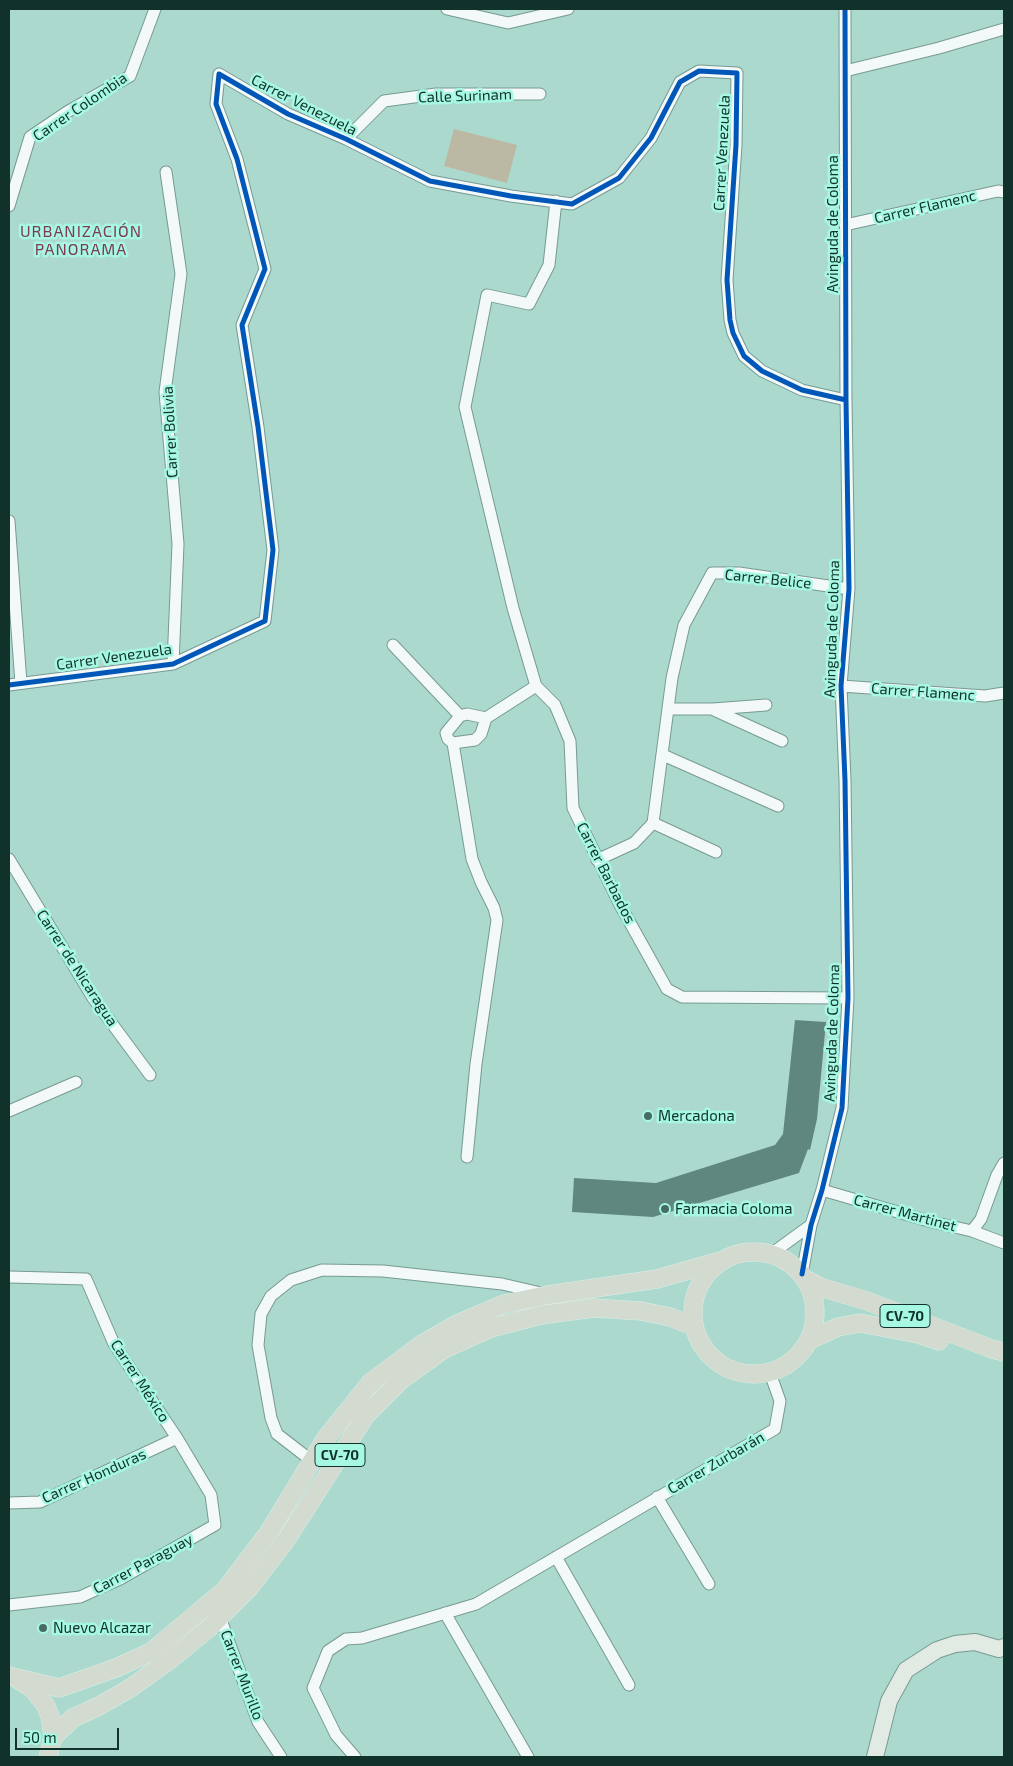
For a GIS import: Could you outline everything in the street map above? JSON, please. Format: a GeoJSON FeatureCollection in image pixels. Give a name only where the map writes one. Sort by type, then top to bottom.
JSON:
{"type":"FeatureCollection","features":[{"type":"Feature","properties":{"kind":"main road","name":"CV-70"},"geometry":{"type":"LineString","coordinates":[[11,1676],[59,1688],[116,1668],[151,1652],[225,1590],[269,1532],[326,1438],[371,1382],[422,1344],[457,1324],[504,1304],[547,1295],[657,1279],[720,1261],[736,1254],[753,1251],[783,1259],[803,1277],[820,1287],[867,1301],[1004,1352]]}},
{"type":"Feature","properties":{"kind":"main road","name":"CV-70"},"geometry":{"type":"LineString","coordinates":[[720,1261],[706,1273],[696,1289],[692,1307],[693,1326],[701,1344],[713,1360],[730,1370],[750,1375],[770,1373],[786,1366],[800,1354],[809,1340],[815,1319],[814,1298],[803,1277]]}},
{"type":"Feature","properties":{"kind":"main road","name":"CV-70"},"geometry":{"type":"LineString","coordinates":[[53,1737],[73,1718],[129,1689],[210,1628],[250,1587],[286,1540],[366,1415],[401,1380],[444,1349],[490,1328],[542,1315],[594,1308],[642,1311],[670,1317],[693,1326]]}},
{"type":"Feature","properties":{"kind":"main road","name":"CV-70"},"geometry":{"type":"LineString","coordinates":[[809,1340],[838,1327],[860,1323],[918,1334],[1004,1364]]}},
{"type":"Feature","properties":{"kind":"main road","name":"CV-70"},"geometry":{"type":"LineString","coordinates":[[11,1676],[32,1688],[46,1706],[50,1716],[53,1737],[48,1757]]}},
{"type":"Feature","properties":{"kind":"street","name":"Carrer Colombia"},"geometry":{"type":"LineString","coordinates":[[9,206],[30,137],[67,112],[130,76],[155,9]]}},
{"type":"Feature","properties":{"kind":"street"},"geometry":{"type":"LineString","coordinates":[[447,9],[508,22],[568,9]]}},
{"type":"Feature","properties":{"kind":"street","name":"Avinguda de Coloma"},"geometry":{"type":"LineString","coordinates":[[803,1277],[811,1225],[822,1190],[842,1108],[848,998],[845,780],[840,686],[848,589],[845,9]]}},
{"type":"Feature","properties":{"kind":"street"},"geometry":{"type":"LineString","coordinates":[[845,71],[939,48],[1004,29]]}},
{"type":"Feature","properties":{"kind":"street","name":"Carrer Venezuela"},"geometry":{"type":"LineString","coordinates":[[9,685],[173,664],[266,621],[273,550],[258,427],[242,325],[265,269],[237,159],[216,104],[219,74],[288,114],[346,139],[430,182],[572,204],[619,178],[650,138],[680,82],[699,71],[737,73],[736,146],[727,280],[730,320],[733,333],[744,356],[762,371],[802,390],[846,400]]}},
{"type":"Feature","properties":{"kind":"street","name":"Calle Surinam"},"geometry":{"type":"LineString","coordinates":[[346,139],[384,101],[436,94],[540,94]]}},
{"type":"Feature","properties":{"kind":"street","name":"Carrer Bolivia"},"geometry":{"type":"LineString","coordinates":[[166,172],[181,274],[165,392],[178,544],[173,664]]}},
{"type":"Feature","properties":{"kind":"street","name":"Carrer Flamenc"},"geometry":{"type":"LineString","coordinates":[[845,225],[998,190],[1004,192]]}},
{"type":"Feature","properties":{"kind":"street"},"geometry":{"type":"LineString","coordinates":[[453,743],[475,740],[481,734],[486,718],[536,686],[513,608],[465,407],[487,295],[528,304],[549,265],[556,202]]}},
{"type":"Feature","properties":{"kind":"street"},"geometry":{"type":"LineString","coordinates":[[9,521],[21,683]]}},
{"type":"Feature","properties":{"kind":"street","name":"Carrer Belice"},"geometry":{"type":"LineString","coordinates":[[653,823],[672,678],[684,625],[712,573],[739,573],[848,589]]}},
{"type":"Feature","properties":{"kind":"street"},"geometry":{"type":"LineString","coordinates":[[393,645],[460,716]]}},
{"type":"Feature","properties":{"kind":"street","name":"Carrer Barbados"},"geometry":{"type":"LineString","coordinates":[[536,686],[555,705],[570,741],[573,808],[597,860],[667,989],[682,997],[848,998]]}},
{"type":"Feature","properties":{"kind":"street","name":"Carrer Flamenc"},"geometry":{"type":"LineString","coordinates":[[840,686],[985,696],[1004,693]]}},
{"type":"Feature","properties":{"kind":"street"},"geometry":{"type":"LineString","coordinates":[[668,709],[713,710],[766,705]]}},
{"type":"Feature","properties":{"kind":"street"},"geometry":{"type":"LineString","coordinates":[[713,710],[782,741]]}},
{"type":"Feature","properties":{"kind":"street"},"geometry":{"type":"LineString","coordinates":[[467,1157],[476,1064],[497,920],[494,908],[472,859],[453,743],[448,739],[446,733],[460,716],[467,714],[486,718]]}},
{"type":"Feature","properties":{"kind":"street"},"geometry":{"type":"LineString","coordinates":[[663,754],[778,806]]}},
{"type":"Feature","properties":{"kind":"street"},"geometry":{"type":"LineString","coordinates":[[597,860],[634,843],[653,823],[716,852]]}},
{"type":"Feature","properties":{"kind":"street","name":"Carrer de Nicaragua"},"geometry":{"type":"LineString","coordinates":[[9,859],[93,998],[150,1075]]}},
{"type":"Feature","properties":{"kind":"street"},"geometry":{"type":"LineString","coordinates":[[9,1111],[76,1082]]}},
{"type":"Feature","properties":{"kind":"street","name":"Carrer Martinet"},"geometry":{"type":"LineString","coordinates":[[822,1190],[932,1222],[972,1231],[981,1219],[997,1175],[1004,1162]]}},
{"type":"Feature","properties":{"kind":"street"},"geometry":{"type":"LineString","coordinates":[[770,1254],[811,1225]]}},
{"type":"Feature","properties":{"kind":"street"},"geometry":{"type":"LineString","coordinates":[[972,1231],[1004,1243]]}},
{"type":"Feature","properties":{"kind":"street"},"geometry":{"type":"LineString","coordinates":[[312,1461],[277,1434],[271,1418],[258,1345],[261,1314],[271,1296],[291,1280],[322,1270],[384,1271],[502,1284],[547,1295]]}},
{"type":"Feature","properties":{"kind":"street","name":"Carrer México"},"geometry":{"type":"LineString","coordinates":[[9,1277],[86,1279],[114,1344],[177,1438],[211,1495],[215,1524]]}},
{"type":"Feature","properties":{"kind":"street","name":"Carrer Zurbarán"},"geometry":{"type":"LineString","coordinates":[[355,1757],[336,1735],[313,1688],[328,1651],[346,1639],[362,1638],[476,1604],[775,1429],[780,1401],[770,1373]]}},
{"type":"Feature","properties":{"kind":"street","name":"Carrer Honduras"},"geometry":{"type":"LineString","coordinates":[[9,1502],[40,1502],[177,1438]]}},
{"type":"Feature","properties":{"kind":"street","name":"Carrer Zurbarán"},"geometry":{"type":"LineString","coordinates":[[657,1498],[709,1584]]}},
{"type":"Feature","properties":{"kind":"street","name":"Carrer Paraguay"},"geometry":{"type":"LineString","coordinates":[[9,1605],[80,1597],[120,1579],[215,1524]]}},
{"type":"Feature","properties":{"kind":"street"},"geometry":{"type":"LineString","coordinates":[[556,1557],[629,1685]]}},
{"type":"Feature","properties":{"kind":"street"},"geometry":{"type":"LineString","coordinates":[[445,1613],[528,1757]]}},
{"type":"Feature","properties":{"kind":"street","name":"Carrer Murillo"},"geometry":{"type":"LineString","coordinates":[[220,1617],[258,1722],[281,1757]]}},
{"type":"Feature","properties":{"kind":"street"},"geometry":{"type":"LineString","coordinates":[[875,1757],[889,1701],[906,1670],[937,1650],[955,1644],[975,1642],[999,1649],[1004,1647]]}},
{"type":"Feature","properties":{"kind":"shaded area"},"geometry":{"type":"Polygon","coordinates":[[[454,129],[517,145],[507,183],[444,166],[454,129]]]}},
{"type":"Feature","properties":{"kind":"building"},"geometry":{"type":"Polygon","coordinates":[[[795,1020],[826,1022],[817,1119],[810,1150],[808,1149],[799,1173],[653,1217],[572,1212],[574,1178],[656,1183],[775,1145],[783,1134],[795,1020]]]}},
{"type":"Feature","properties":{"kind":"cycle path"},"geometry":{"type":"LineString","coordinates":[[802,1274],[811,1225],[822,1190],[842,1108],[848,998],[845,780],[841,686],[849,589],[846,400],[845,9]]}},
{"type":"Feature","properties":{"kind":"cycle path"},"geometry":{"type":"LineString","coordinates":[[9,685],[173,664],[265,621],[273,550],[258,427],[242,325],[265,269],[237,159],[216,104],[219,74],[288,114],[346,139],[430,181],[511,196],[572,204],[619,178],[651,138],[680,82],[699,71],[737,73],[736,145],[727,280],[730,320],[733,333],[744,356],[762,371],[802,390],[846,400]]}},
{"type":"Feature","properties":{"kind":"place","name":"Mercadona"},"geometry":{"type":"Point","coordinates":[648,1116]}},
{"type":"Feature","properties":{"kind":"place","name":"Farmacia Coloma"},"geometry":{"type":"Point","coordinates":[665,1209]}},
{"type":"Feature","properties":{"kind":"place","name":"Nuevo Alcazar"},"geometry":{"type":"Point","coordinates":[43,1628]}},
{"type":"Feature","properties":{"kind":"district","name":"URBANIZACIÓN PANORAMA"},"geometry":{"type":"Point","coordinates":[81,241]}}]}
